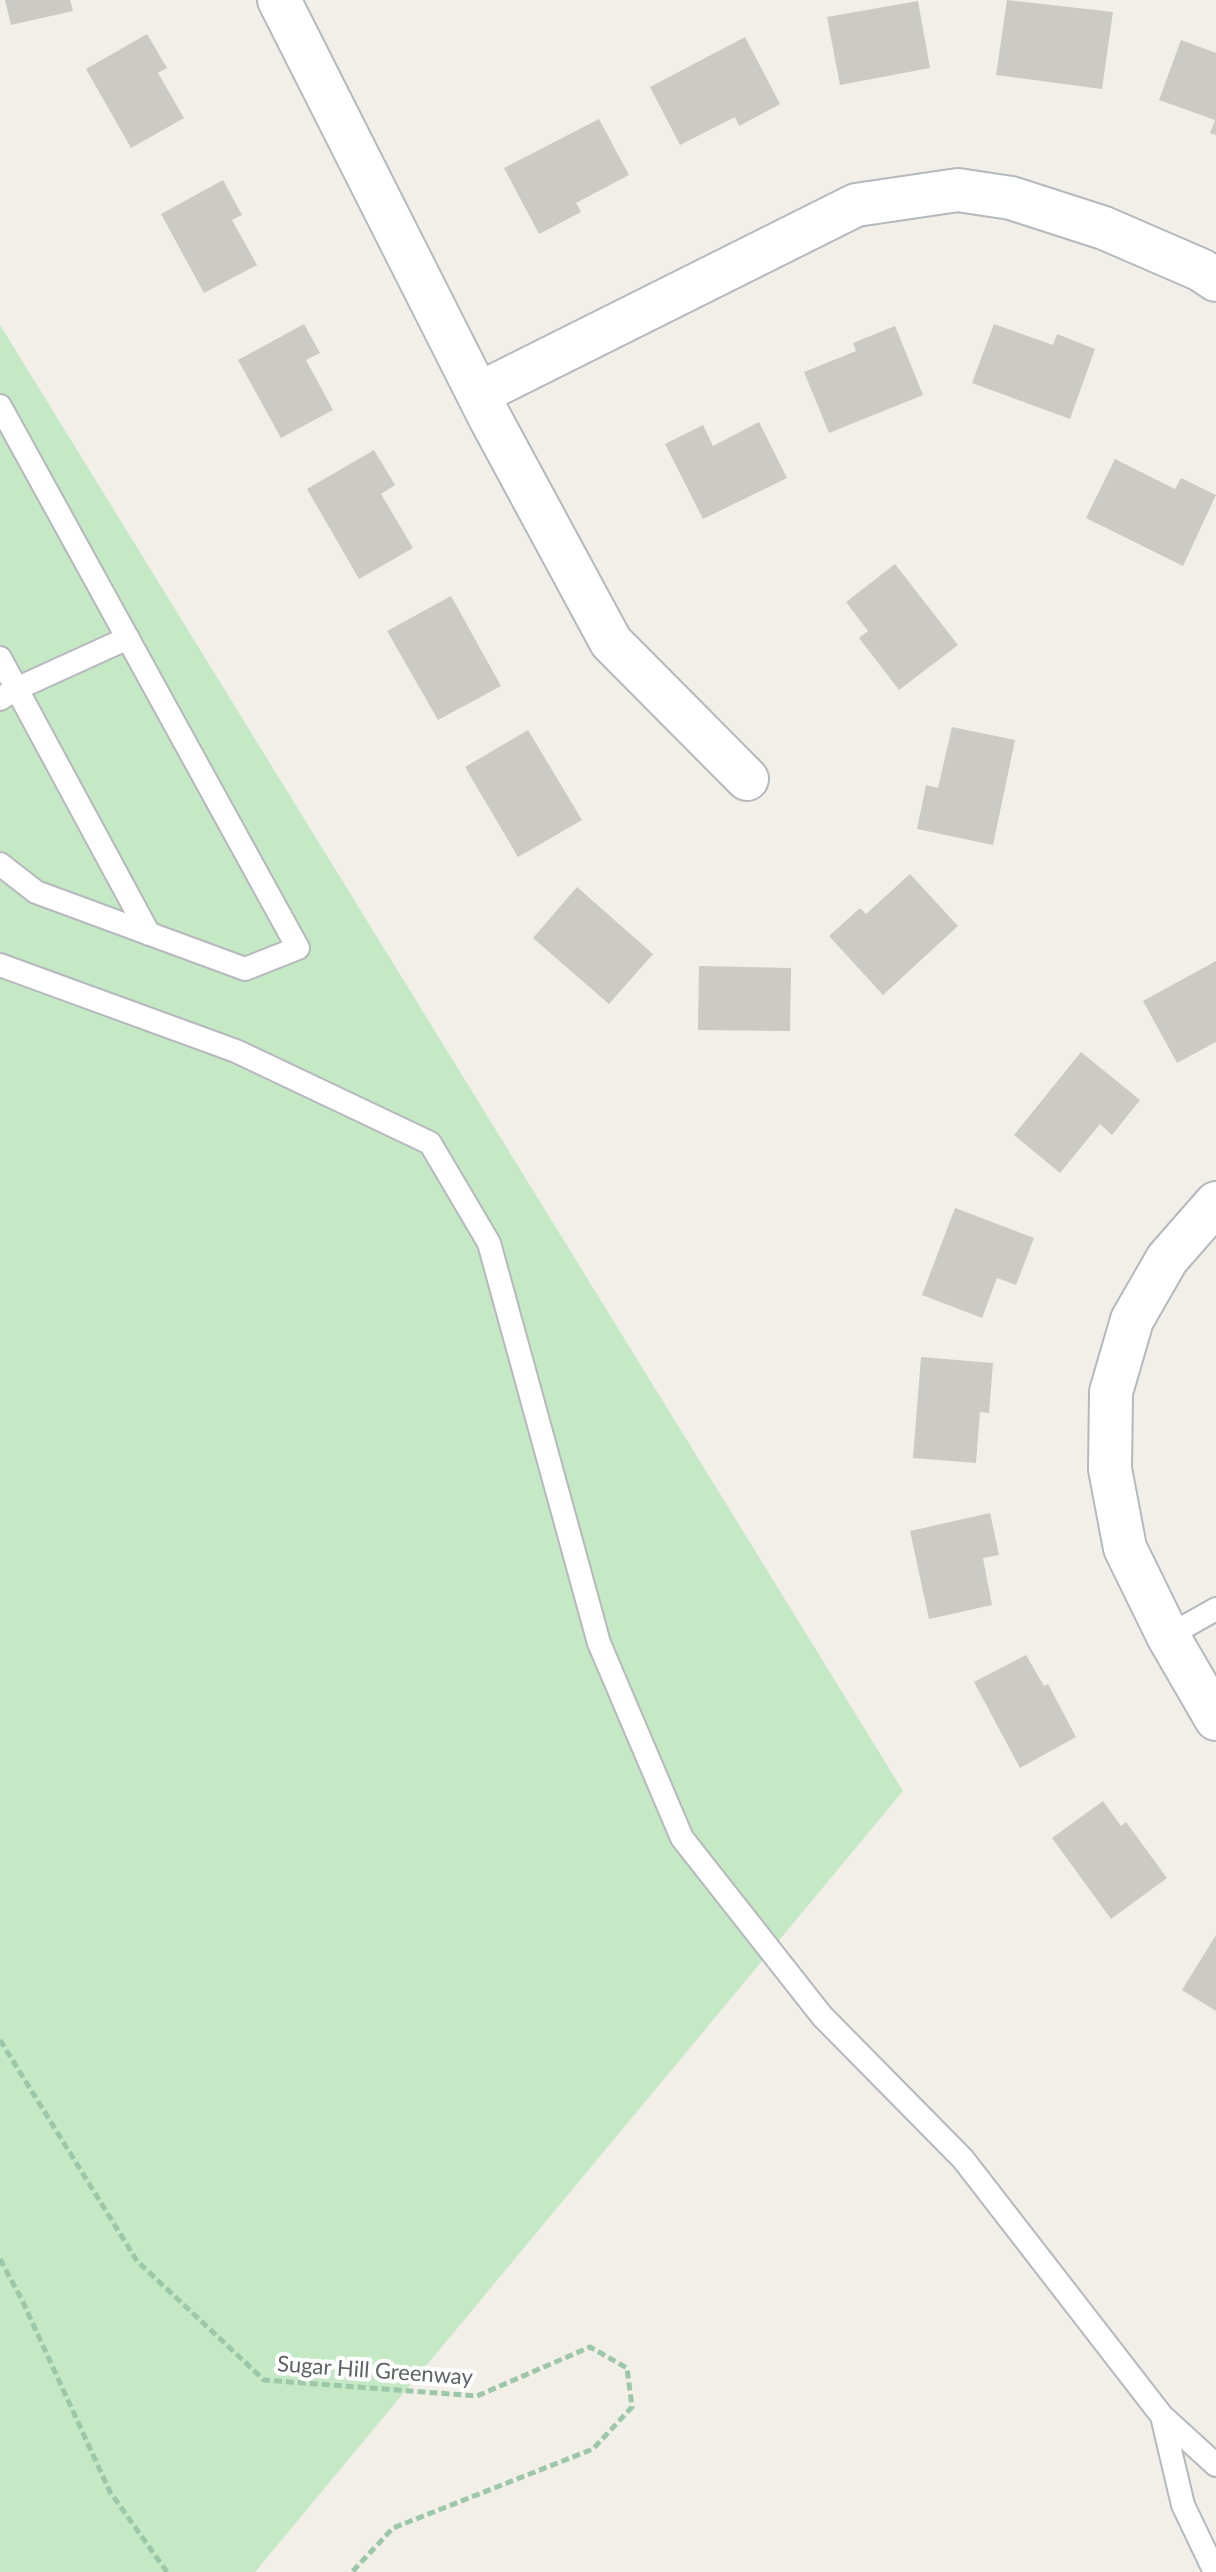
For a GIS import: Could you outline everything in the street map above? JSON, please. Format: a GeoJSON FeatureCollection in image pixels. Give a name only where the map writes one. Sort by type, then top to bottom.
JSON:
{"type":"FeatureCollection","features":[{"type":"Feature","properties":{"kind":"street"},"geometry":{"type":"LineString","coordinates":[[279,0],[478,394],[611,642],[747,779]]}},
{"type":"Feature","properties":{"kind":"street"},"geometry":{"type":"LineString","coordinates":[[478,394],[856,205],[958,190],[1011,198],[1104,228],[1201,270],[1216,280]]}},
{"type":"Feature","properties":{"kind":"street"},"geometry":{"type":"LineString","coordinates":[[1216,1203],[1167,1259],[1132,1320],[1111,1392],[1110,1469],[1125,1548],[1168,1636],[1216,1719]]}},
{"type":"Feature","properties":{"kind":"lane"},"geometry":{"type":"LineString","coordinates":[[0,406],[298,948],[245,969],[36,892],[0,864]]}},
{"type":"Feature","properties":{"kind":"lane"},"geometry":{"type":"LineString","coordinates":[[8,694],[128,638]]}},
{"type":"Feature","properties":{"kind":"lane"},"geometry":{"type":"LineString","coordinates":[[0,658],[8,694],[149,934]]}},
{"type":"Feature","properties":{"kind":"lane"},"geometry":{"type":"LineString","coordinates":[[0,965],[236,1051],[430,1143],[489,1243],[599,1643],[682,1838],[822,2016],[963,2159],[1162,2416],[1216,2465]]}},
{"type":"Feature","properties":{"kind":"lane"},"geometry":{"type":"LineString","coordinates":[[1168,1636],[1216,1609]]}},
{"type":"Feature","properties":{"kind":"lane"},"geometry":{"type":"LineString","coordinates":[[1162,2416],[1183,2505],[1215,2572]]}},
{"type":"Feature","properties":{"kind":"path","name":"Sugar Hill Greenway"},"geometry":{"type":"LineString","coordinates":[[0,2040],[137,2261],[264,2380],[477,2396],[590,2347],[627,2368],[632,2407],[593,2449],[393,2528],[352,2572]]}},
{"type":"Feature","properties":{"kind":"path"},"geometry":{"type":"LineString","coordinates":[[0,2259],[110,2492],[167,2572]]}},
{"type":"Feature","properties":{"kind":"green space"},"geometry":{"type":"Polygon","coordinates":[[[0,325],[903,1791],[255,2572],[0,2572],[0,325]]]}},
{"type":"Feature","properties":{"kind":"building"},"geometry":{"type":"Polygon","coordinates":[[[5,0],[70,0],[73,11],[11,25],[5,0]]]}},
{"type":"Feature","properties":{"kind":"building"},"geometry":{"type":"Polygon","coordinates":[[[1007,0],[1113,12],[1102,89],[996,75],[1007,0]]]}},
{"type":"Feature","properties":{"kind":"building"},"geometry":{"type":"Polygon","coordinates":[[[918,1],[930,68],[840,85],[827,17],[918,1]]]}},
{"type":"Feature","properties":{"kind":"building"},"geometry":{"type":"Polygon","coordinates":[[[147,34],[167,68],[158,73],[184,118],[131,148],[86,69],[147,34]]]}},
{"type":"Feature","properties":{"kind":"building"},"geometry":{"type":"Polygon","coordinates":[[[745,37],[780,104],[739,126],[735,117],[680,145],[650,87],[745,37]]]}},
{"type":"Feature","properties":{"kind":"building"},"geometry":{"type":"Polygon","coordinates":[[[1181,40],[1216,53],[1216,135],[1210,133],[1215,120],[1159,100],[1181,40]]]}},
{"type":"Feature","properties":{"kind":"building"},"geometry":{"type":"Polygon","coordinates":[[[599,119],[629,175],[576,203],[581,212],[539,234],[504,168],[599,119]]]}},
{"type":"Feature","properties":{"kind":"building"},"geometry":{"type":"Polygon","coordinates":[[[223,180],[242,215],[232,220],[257,265],[204,293],[161,214],[223,180]]]}},
{"type":"Feature","properties":{"kind":"building"},"geometry":{"type":"Polygon","coordinates":[[[304,324],[320,353],[306,360],[333,410],[281,438],[238,360],[304,324]]]}},
{"type":"Feature","properties":{"kind":"building"},"geometry":{"type":"Polygon","coordinates":[[[994,324],[1053,345],[1057,334],[1095,349],[1070,419],[972,383],[994,324]]]}},
{"type":"Feature","properties":{"kind":"building"},"geometry":{"type":"Polygon","coordinates":[[[895,326],[923,395],[829,433],[804,372],[856,351],[853,343],[895,326]]]}},
{"type":"Feature","properties":{"kind":"building"},"geometry":{"type":"Polygon","coordinates":[[[759,422],[787,478],[703,519],[665,444],[703,425],[713,446],[759,422]]]}},
{"type":"Feature","properties":{"kind":"building"},"geometry":{"type":"Polygon","coordinates":[[[374,450],[395,485],[381,494],[413,548],[359,579],[307,489],[374,450]]]}},
{"type":"Feature","properties":{"kind":"building"},"geometry":{"type":"Polygon","coordinates":[[[1115,459],[1175,489],[1181,478],[1216,495],[1183,566],[1086,518],[1115,459]]]}},
{"type":"Feature","properties":{"kind":"building"},"geometry":{"type":"Polygon","coordinates":[[[895,564],[958,645],[899,690],[859,638],[868,631],[846,602],[895,564]]]}},
{"type":"Feature","properties":{"kind":"building"},"geometry":{"type":"Polygon","coordinates":[[[451,596],[501,686],[438,720],[387,631],[451,596]]]}},
{"type":"Feature","properties":{"kind":"building"},"geometry":{"type":"Polygon","coordinates":[[[952,727],[1015,740],[993,845],[917,829],[926,785],[938,788],[952,727]]]}},
{"type":"Feature","properties":{"kind":"building"},"geometry":{"type":"Polygon","coordinates":[[[528,730],[582,820],[518,857],[465,767],[528,730]]]}},
{"type":"Feature","properties":{"kind":"building"},"geometry":{"type":"Polygon","coordinates":[[[910,874],[958,926],[883,995],[829,936],[860,908],[866,914],[910,874]]]}},
{"type":"Feature","properties":{"kind":"building"},"geometry":{"type":"Polygon","coordinates":[[[577,887],[653,954],[609,1004],[533,938],[577,887]]]}},
{"type":"Feature","properties":{"kind":"building"},"geometry":{"type":"Polygon","coordinates":[[[1216,961],[1216,1042],[1177,1063],[1143,1001],[1216,961]]]}},
{"type":"Feature","properties":{"kind":"building"},"geometry":{"type":"Polygon","coordinates":[[[699,966],[791,968],[790,1031],[698,1030],[699,966]]]}},
{"type":"Feature","properties":{"kind":"building"},"geometry":{"type":"Polygon","coordinates":[[[1081,1052],[1140,1100],[1112,1135],[1100,1124],[1060,1173],[1014,1135],[1081,1052]]]}},
{"type":"Feature","properties":{"kind":"building"},"geometry":{"type":"Polygon","coordinates":[[[955,1208],[1034,1238],[1016,1285],[997,1278],[982,1318],[922,1295],[955,1208]]]}},
{"type":"Feature","properties":{"kind":"building"},"geometry":{"type":"Polygon","coordinates":[[[921,1357],[993,1363],[989,1413],[980,1412],[976,1463],[913,1458],[921,1357]]]}},
{"type":"Feature","properties":{"kind":"building"},"geometry":{"type":"Polygon","coordinates":[[[990,1513],[999,1555],[983,1558],[992,1605],[929,1619],[910,1531],[990,1513]]]}},
{"type":"Feature","properties":{"kind":"building"},"geometry":{"type":"Polygon","coordinates":[[[1026,1655],[1044,1686],[1048,1684],[1076,1737],[1020,1768],[974,1682],[1026,1655]]]}},
{"type":"Feature","properties":{"kind":"building"},"geometry":{"type":"Polygon","coordinates":[[[1103,1801],[1121,1826],[1126,1822],[1167,1878],[1111,1919],[1052,1838],[1103,1801]]]}},
{"type":"Feature","properties":{"kind":"building"},"geometry":{"type":"Polygon","coordinates":[[[1216,1935],[1216,2011],[1182,1990],[1216,1935]]]}}]}
